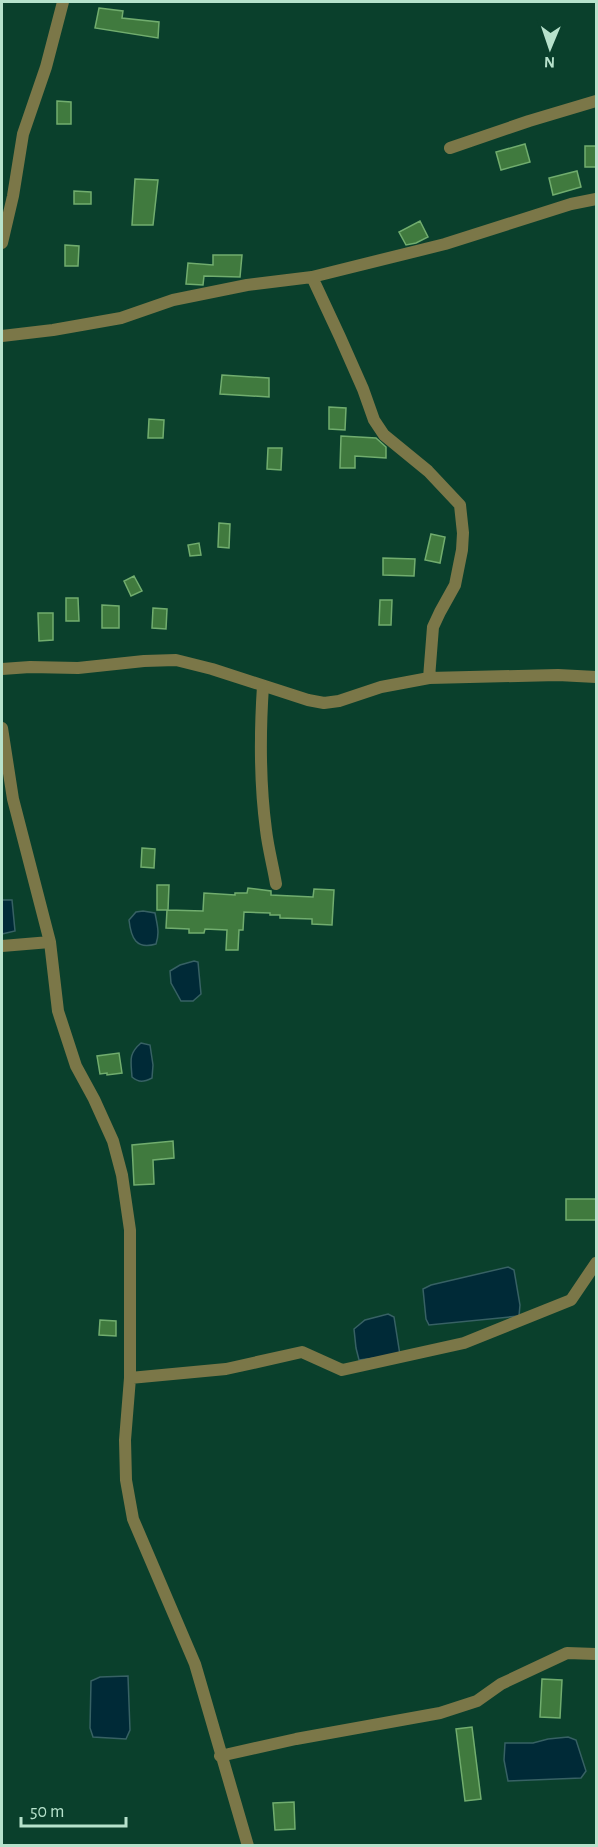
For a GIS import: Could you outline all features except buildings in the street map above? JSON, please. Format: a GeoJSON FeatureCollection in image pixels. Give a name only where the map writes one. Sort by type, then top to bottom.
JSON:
{"type":"FeatureCollection","features":[{"type":"Feature","properties":{"kind":"street"},"geometry":{"type":"LineString","coordinates":[[2,243],[13,195],[22,134],[45,68],[63,2]]}},
{"type":"Feature","properties":{"kind":"street"},"geometry":{"type":"LineString","coordinates":[[450,148],[597,101]]}},
{"type":"Feature","properties":{"kind":"street"},"geometry":{"type":"LineString","coordinates":[[2,336],[121,318],[173,300],[247,285],[312,277],[445,244],[597,198]]}},
{"type":"Feature","properties":{"kind":"street"},"geometry":{"type":"LineString","coordinates":[[312,277],[375,420],[384,435],[428,471],[460,506],[462,550],[455,585],[433,627],[429,678]]}},
{"type":"Feature","properties":{"kind":"street"},"geometry":{"type":"LineString","coordinates":[[2,669],[78,668],[176,660],[324,703],[339,701],[381,687],[429,678],[558,675],[597,677]]}},
{"type":"Feature","properties":{"kind":"street"},"geometry":{"type":"LineString","coordinates":[[263,686],[261,712],[266,830],[276,884]]}},
{"type":"Feature","properties":{"kind":"street"},"geometry":{"type":"LineString","coordinates":[[2,728],[14,799],[50,942],[58,1011],[76,1066],[113,1141],[122,1175],[130,1230],[130,1378],[125,1440],[126,1480],[133,1519],[195,1664],[220,1756],[248,1845]]}},
{"type":"Feature","properties":{"kind":"street"},"geometry":{"type":"LineString","coordinates":[[2,946],[50,942]]}},
{"type":"Feature","properties":{"kind":"street"},"geometry":{"type":"LineString","coordinates":[[130,1378],[226,1369],[302,1352],[342,1370],[464,1342],[571,1300],[597,1263]]}},
{"type":"Feature","properties":{"kind":"street"},"geometry":{"type":"LineString","coordinates":[[220,1756],[296,1739],[440,1713],[477,1701],[501,1684],[567,1653],[597,1654]]}},
{"type":"Feature","properties":{"kind":"water"},"geometry":{"type":"Polygon","coordinates":[[[2,900],[12,900],[15,931],[2,934],[2,900]]]}},
{"type":"Feature","properties":{"kind":"water"},"geometry":{"type":"Polygon","coordinates":[[[136,912],[155,913],[158,932],[156,944],[139,944],[131,932],[129,920],[136,912]]]}},
{"type":"Feature","properties":{"kind":"water"},"geometry":{"type":"Polygon","coordinates":[[[194,961],[198,962],[201,994],[193,1001],[181,1001],[171,983],[170,971],[194,961]]]}},
{"type":"Feature","properties":{"kind":"water"},"geometry":{"type":"Polygon","coordinates":[[[141,1043],[150,1045],[153,1065],[152,1078],[142,1081],[132,1077],[131,1062],[132,1054],[141,1043]]]}},
{"type":"Feature","properties":{"kind":"water"},"geometry":{"type":"Polygon","coordinates":[[[508,1267],[514,1270],[520,1305],[519,1316],[429,1325],[426,1319],[423,1289],[431,1285],[508,1267]]]}},
{"type":"Feature","properties":{"kind":"water"},"geometry":{"type":"Polygon","coordinates":[[[388,1314],[394,1317],[400,1355],[359,1360],[354,1329],[365,1320],[388,1314]]]}},
{"type":"Feature","properties":{"kind":"water"},"geometry":{"type":"Polygon","coordinates":[[[128,1676],[130,1730],[126,1739],[93,1737],[90,1728],[91,1681],[100,1677],[128,1676]]]}},
{"type":"Feature","properties":{"kind":"water"},"geometry":{"type":"Polygon","coordinates":[[[568,1737],[576,1740],[586,1771],[581,1778],[508,1781],[504,1760],[505,1743],[533,1743],[568,1737]]]}}]}
